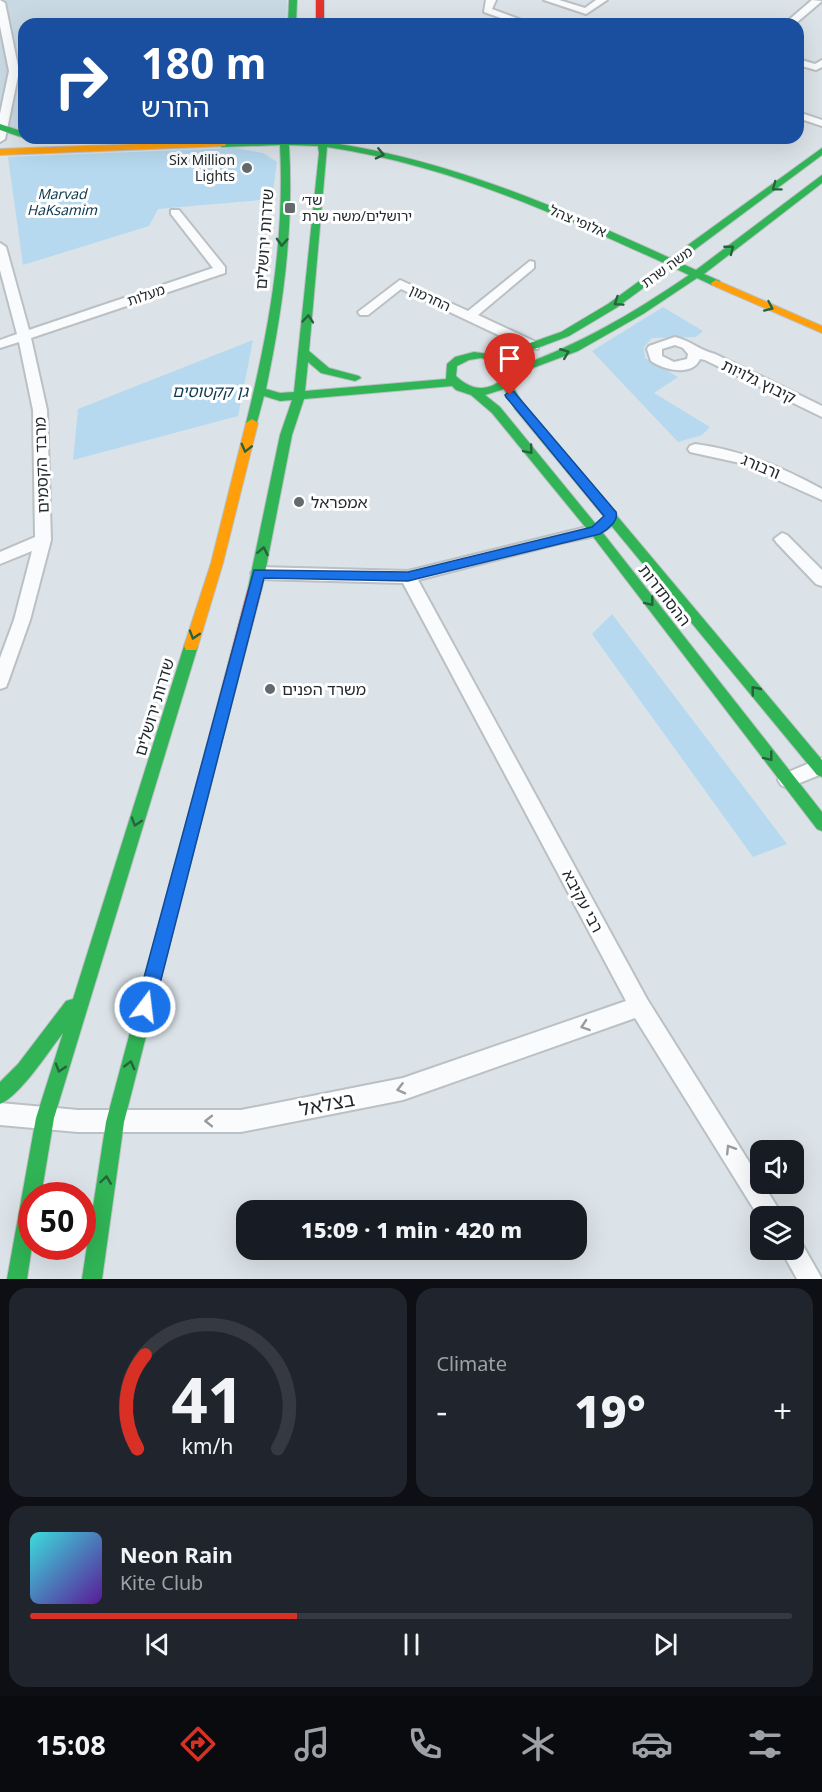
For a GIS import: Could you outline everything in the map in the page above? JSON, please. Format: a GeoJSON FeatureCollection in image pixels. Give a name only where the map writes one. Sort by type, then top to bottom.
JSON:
{"type":"FeatureCollection","features":[{"type":"Feature","properties":{"kind":"main road"},"geometry":{"type":"LineString","coordinates":[[292,18],[293,0]]}},
{"type":"Feature","properties":{"kind":"main road"},"geometry":{"type":"LineString","coordinates":[[320,0],[320,18]]}},
{"type":"Feature","properties":{"kind":"main road"},"geometry":{"type":"LineString","coordinates":[[0,133],[18,134]]}},
{"type":"Feature","properties":{"kind":"main road"},"geometry":{"type":"LineString","coordinates":[[0,133],[18,136]]}},
{"type":"Feature","properties":{"kind":"main road"},"geometry":{"type":"LineString","coordinates":[[0,152],[179,144]]}},
{"type":"Feature","properties":{"kind":"main road"},"geometry":{"type":"LineString","coordinates":[[237,144],[262,148],[275,153],[286,163]]}},
{"type":"Feature","properties":{"kind":"main road","name":"שדרות ירושלים"},"geometry":{"type":"LineString","coordinates":[[16,1279],[45,1118],[217,563],[260,391],[280,276],[286,163],[284,144]]}},
{"type":"Feature","properties":{"kind":"main road"},"geometry":{"type":"LineString","coordinates":[[92,1279],[115,1122],[259,573],[286,435],[300,390],[322,144]]}},
{"type":"Feature","properties":{"kind":"main road","name":"אלופי צהל"},"geometry":{"type":"LineString","coordinates":[[336,144],[475,180],[558,212],[822,330]]}},
{"type":"Feature","properties":{"kind":"main road","name":"אלופי צהל"},"geometry":{"type":"LineString","coordinates":[[385,144],[429,154],[495,175],[606,218],[730,273]]}},
{"type":"Feature","properties":{"kind":"main road","name":"משה שרת"},"geometry":{"type":"LineString","coordinates":[[499,358],[527,345],[565,333],[612,306],[673,264],[822,151]]}},
{"type":"Feature","properties":{"kind":"main road","name":"משה שרת"},"geometry":{"type":"LineString","coordinates":[[508,378],[572,350],[621,324],[710,265],[822,178]]}},
{"type":"Feature","properties":{"kind":"main road"},"geometry":{"type":"LineString","coordinates":[[673,243],[701,242]]}},
{"type":"Feature","properties":{"kind":"main road"},"geometry":{"type":"LineString","coordinates":[[649,253],[655,276]]}},
{"type":"Feature","properties":{"kind":"main road"},"geometry":{"type":"LineString","coordinates":[[680,286],[716,283]]}},
{"type":"Feature","properties":{"kind":"main road"},"geometry":{"type":"LineString","coordinates":[[304,353],[325,371],[354,385]]}},
{"type":"Feature","properties":{"kind":"main road"},"geometry":{"type":"LineString","coordinates":[[260,391],[300,390],[451,376],[475,392],[496,390],[508,378],[508,367],[499,358],[470,354],[458,358],[451,376]]}},
{"type":"Feature","properties":{"kind":"main road","name":"ההסתדרות"},"geometry":{"type":"LineString","coordinates":[[508,378],[519,406],[821,769]]}},
{"type":"Feature","properties":{"kind":"main road"},"geometry":{"type":"LineString","coordinates":[[318,408],[354,385]]}},
{"type":"Feature","properties":{"kind":"main road","name":"ההסתדרות"},"geometry":{"type":"LineString","coordinates":[[475,392],[496,410],[579,510],[822,824]]}},
{"type":"Feature","properties":{"kind":"main road"},"geometry":{"type":"LineString","coordinates":[[286,435],[305,418]]}},
{"type":"Feature","properties":{"kind":"main road"},"geometry":{"type":"LineString","coordinates":[[0,1095],[41,1050],[83,990]]}},
{"type":"Feature","properties":{"kind":"street"},"geometry":{"type":"LineString","coordinates":[[491,0],[487,10],[510,18]]}},
{"type":"Feature","properties":{"kind":"street"},"geometry":{"type":"LineString","coordinates":[[549,0],[586,11],[603,0]]}},
{"type":"Feature","properties":{"kind":"street"},"geometry":{"type":"LineString","coordinates":[[796,18],[818,0]]}},
{"type":"Feature","properties":{"kind":"street"},"geometry":{"type":"LineString","coordinates":[[0,3],[18,67]]}},
{"type":"Feature","properties":{"kind":"street"},"geometry":{"type":"LineString","coordinates":[[804,64],[816,67],[822,63]]}},
{"type":"Feature","properties":{"kind":"street"},"geometry":{"type":"LineString","coordinates":[[0,72],[18,71]]}},
{"type":"Feature","properties":{"kind":"street"},"geometry":{"type":"LineString","coordinates":[[0,133],[18,74]]}},
{"type":"Feature","properties":{"kind":"street"},"geometry":{"type":"LineString","coordinates":[[804,117],[822,123]]}},
{"type":"Feature","properties":{"kind":"street","name":"מעלות"},"geometry":{"type":"LineString","coordinates":[[0,344],[221,270],[175,212]]}},
{"type":"Feature","properties":{"kind":"street","name":"מרבד הקסמים"},"geometry":{"type":"LineString","coordinates":[[0,247],[24,336],[40,410],[43,540],[22,620],[0,682]]}},
{"type":"Feature","properties":{"kind":"street","name":"החרמון"},"geometry":{"type":"LineString","coordinates":[[468,316],[530,265]]}},
{"type":"Feature","properties":{"kind":"street","name":"החרמון"},"geometry":{"type":"LineString","coordinates":[[364,312],[400,284],[527,345]]}},
{"type":"Feature","properties":{"kind":"street","name":"קיבוץ גלויות"},"geometry":{"type":"LineString","coordinates":[[695,353],[710,357],[822,412]]}},
{"type":"Feature","properties":{"kind":"street","name":"ורבורג"},"geometry":{"type":"LineString","coordinates":[[695,449],[724,451],[750,460],[822,495]]}},
{"type":"Feature","properties":{"kind":"street"},"geometry":{"type":"LineString","coordinates":[[561,537],[575,523],[579,510]]}},
{"type":"Feature","properties":{"kind":"street"},"geometry":{"type":"LineString","coordinates":[[259,573],[408,577],[561,537],[595,531],[605,525],[611,515]]}},
{"type":"Feature","properties":{"kind":"street"},"geometry":{"type":"LineString","coordinates":[[782,539],[822,580]]}},
{"type":"Feature","properties":{"kind":"street"},"geometry":{"type":"LineString","coordinates":[[0,558],[43,540]]}},
{"type":"Feature","properties":{"kind":"street","name":"רבי עקיבא"},"geometry":{"type":"LineString","coordinates":[[408,577],[640,1006],[766,1206]]}},
{"type":"Feature","properties":{"kind":"street"},"geometry":{"type":"LineString","coordinates":[[787,780],[821,769]]}},
{"type":"Feature","properties":{"kind":"street","name":"בצלאל"},"geometry":{"type":"LineString","coordinates":[[0,1114],[115,1122],[240,1121],[403,1089],[640,1006]]}},
{"type":"Feature","properties":{"kind":"street"},"geometry":{"type":"LineString","coordinates":[[799,1260],[811,1279]]}},
{"type":"Feature","properties":{"kind":"shaded area"},"geometry":{"type":"Polygon","coordinates":[[[0,0],[287,0],[286,18],[18,18],[18,130],[0,131],[0,0]]]}},
{"type":"Feature","properties":{"kind":"green space","name":"Marvad HaKsamim"},"geometry":{"type":"Polygon","coordinates":[[[235,148],[263,153],[277,162],[272,199],[158,209],[149,226],[23,265],[8,157],[235,148]]]}},
{"type":"Feature","properties":{"kind":"green space"},"geometry":{"type":"Polygon","coordinates":[[[663,307],[703,331],[696,337],[652,338],[644,347],[645,358],[678,377],[654,393],[710,427],[702,435],[678,442],[592,351],[663,307]]]}},
{"type":"Feature","properties":{"kind":"green space","name":"גן קקטוסים"},"geometry":{"type":"Polygon","coordinates":[[[253,340],[238,416],[73,460],[78,409],[253,340]]]}},
{"type":"Feature","properties":{"kind":"green space"},"geometry":{"type":"Polygon","coordinates":[[[612,614],[787,844],[753,857],[592,634],[612,614]]]}},
{"type":"Feature","properties":{"kind":"traffic: fast"},"geometry":{"type":"LineString","coordinates":[[292,18],[293,0]]}},
{"type":"Feature","properties":{"kind":"traffic: fast"},"geometry":{"type":"LineString","coordinates":[[0,127],[18,133]]}},
{"type":"Feature","properties":{"kind":"traffic: fast"},"geometry":{"type":"LineString","coordinates":[[252,423],[268,353],[280,282],[286,209],[284,144]]}},
{"type":"Feature","properties":{"kind":"traffic: fast"},"geometry":{"type":"LineString","coordinates":[[322,144],[372,151],[473,179],[524,198],[716,283]]}},
{"type":"Feature","properties":{"kind":"traffic: fast"},"geometry":{"type":"LineString","coordinates":[[255,588],[286,435],[299,396],[322,144]]}},
{"type":"Feature","properties":{"kind":"traffic: fast"},"geometry":{"type":"LineString","coordinates":[[499,358],[565,334],[612,306],[822,151]]}},
{"type":"Feature","properties":{"kind":"traffic: fast"},"geometry":{"type":"LineString","coordinates":[[510,373],[574,349],[640,312],[733,248],[822,178]]}},
{"type":"Feature","properties":{"kind":"traffic: fast"},"geometry":{"type":"LineString","coordinates":[[304,353],[325,371],[355,378]]}},
{"type":"Feature","properties":{"kind":"traffic: fast"},"geometry":{"type":"LineString","coordinates":[[475,392],[490,391],[502,386],[509,379],[508,367],[495,358],[474,355],[452,364],[450,377],[460,387],[475,392],[496,410],[595,531],[822,824]]}},
{"type":"Feature","properties":{"kind":"traffic: fast"},"geometry":{"type":"LineString","coordinates":[[260,391],[280,397],[453,382]]}},
{"type":"Feature","properties":{"kind":"traffic: fast"},"geometry":{"type":"LineString","coordinates":[[506,384],[519,406],[822,771]]}},
{"type":"Feature","properties":{"kind":"traffic: fast"},"geometry":{"type":"LineString","coordinates":[[17,1279],[45,1118],[191,646]]}},
{"type":"Feature","properties":{"kind":"traffic: fast"},"geometry":{"type":"LineString","coordinates":[[92,1279],[115,1122],[212,752]]}},
{"type":"Feature","properties":{"kind":"traffic: fast"},"geometry":{"type":"LineString","coordinates":[[0,1095],[24,1070],[72,1007]]}},
{"type":"Feature","properties":{"kind":"traffic: slow"},"geometry":{"type":"LineString","coordinates":[[0,152],[222,144]]}},
{"type":"Feature","properties":{"kind":"traffic: slow"},"geometry":{"type":"LineString","coordinates":[[716,283],[822,330]]}},
{"type":"Feature","properties":{"kind":"traffic: slow"},"geometry":{"type":"LineString","coordinates":[[191,646],[217,563],[252,423]]}},
{"type":"Feature","properties":{"kind":"traffic: jam"},"geometry":{"type":"LineString","coordinates":[[320,0],[320,18]]}},
{"type":"Feature","properties":{"kind":"traffic: jam"},"geometry":{"type":"LineString","coordinates":[[212,752],[255,588]]}},
{"type":"Feature","properties":{"kind":"place","name":"Six Million Lights"},"geometry":{"type":"Point","coordinates":[247,168]}},
{"type":"Feature","properties":{"kind":"place","name":"שד׳ ירושלים/משה שרת"},"geometry":{"type":"Point","coordinates":[290,208]}},
{"type":"Feature","properties":{"kind":"place","name":"אמפראל"},"geometry":{"type":"Point","coordinates":[299,502]}},
{"type":"Feature","properties":{"kind":"place","name":"משרד הפנים"},"geometry":{"type":"Point","coordinates":[270,689]}},
{"type":"Feature","properties":{"kind":"route"},"geometry":{"type":"LineString","coordinates":[[145,1007],[259,573],[408,577],[561,537],[595,531],[605,525],[611,515],[510,395]]}}]}
